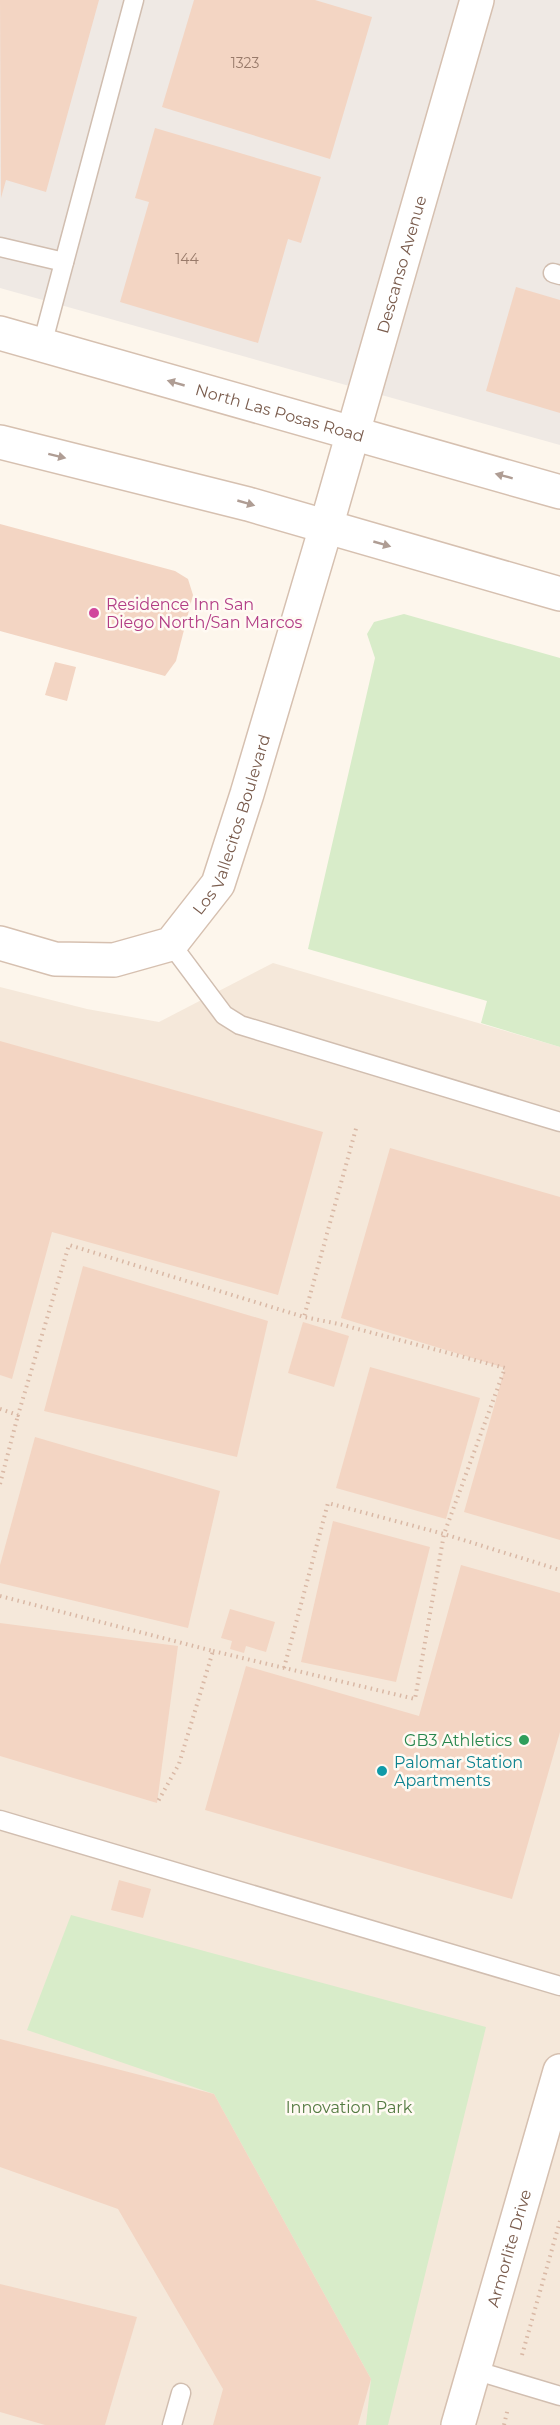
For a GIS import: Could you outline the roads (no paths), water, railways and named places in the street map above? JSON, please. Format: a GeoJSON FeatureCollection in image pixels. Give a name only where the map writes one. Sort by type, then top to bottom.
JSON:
{"type":"FeatureCollection","features":[{"type":"Feature","properties":{"kind":"street","name":"Descanso Avenue"},"geometry":{"type":"LineString","coordinates":[[326,527],[477,0]]}},
{"type":"Feature","properties":{"kind":"street","name":"North Las Posas Road"},"geometry":{"type":"LineString","coordinates":[[0,333],[560,492]]}},
{"type":"Feature","properties":{"kind":"street"},"geometry":{"type":"LineString","coordinates":[[0,442],[248,504],[560,594]]}},
{"type":"Feature","properties":{"kind":"street","name":"Los Vallecitos Boulevard"},"geometry":{"type":"LineString","coordinates":[[171,944],[218,884],[248,794],[326,527]]}},
{"type":"Feature","properties":{"kind":"street"},"geometry":{"type":"LineString","coordinates":[[0,944],[55,959],[114,960],[171,944]]}},
{"type":"Feature","properties":{"kind":"street","name":"Armorlite Drive"},"geometry":{"type":"LineString","coordinates":[[458,2425],[560,2071]]}},
{"type":"Feature","properties":{"kind":"lane"},"geometry":{"type":"LineString","coordinates":[[42,345],[134,0]]}},
{"type":"Feature","properties":{"kind":"lane"},"geometry":{"type":"LineString","coordinates":[[0,247],[64,262]]}},
{"type":"Feature","properties":{"kind":"lane"},"geometry":{"type":"LineString","coordinates":[[171,944],[224,1015],[240,1025],[560,1122]]}},
{"type":"Feature","properties":{"kind":"lane"},"geometry":{"type":"LineString","coordinates":[[0,1820],[560,1986]]}},
{"type":"Feature","properties":{"kind":"lane"},"geometry":{"type":"LineString","coordinates":[[474,2370],[560,2397]]}},
{"type":"Feature","properties":{"kind":"lane"},"geometry":{"type":"LineString","coordinates":[[172,2425],[181,2393]]}},
{"type":"Feature","properties":{"kind":"place","name":"Residence Inn San Diego North/San Marcos"},"geometry":{"type":"Point","coordinates":[94,613]}},
{"type":"Feature","properties":{"kind":"place","name":"GB3 Athletics"},"geometry":{"type":"Point","coordinates":[524,1740]}},
{"type":"Feature","properties":{"kind":"place","name":"Palomar Station Apartments"},"geometry":{"type":"Point","coordinates":[382,1771]}},
{"type":"Feature","properties":{"kind":"park label","name":"Innovation Park"},"geometry":{"type":"Point","coordinates":[349,2107]}}]}
